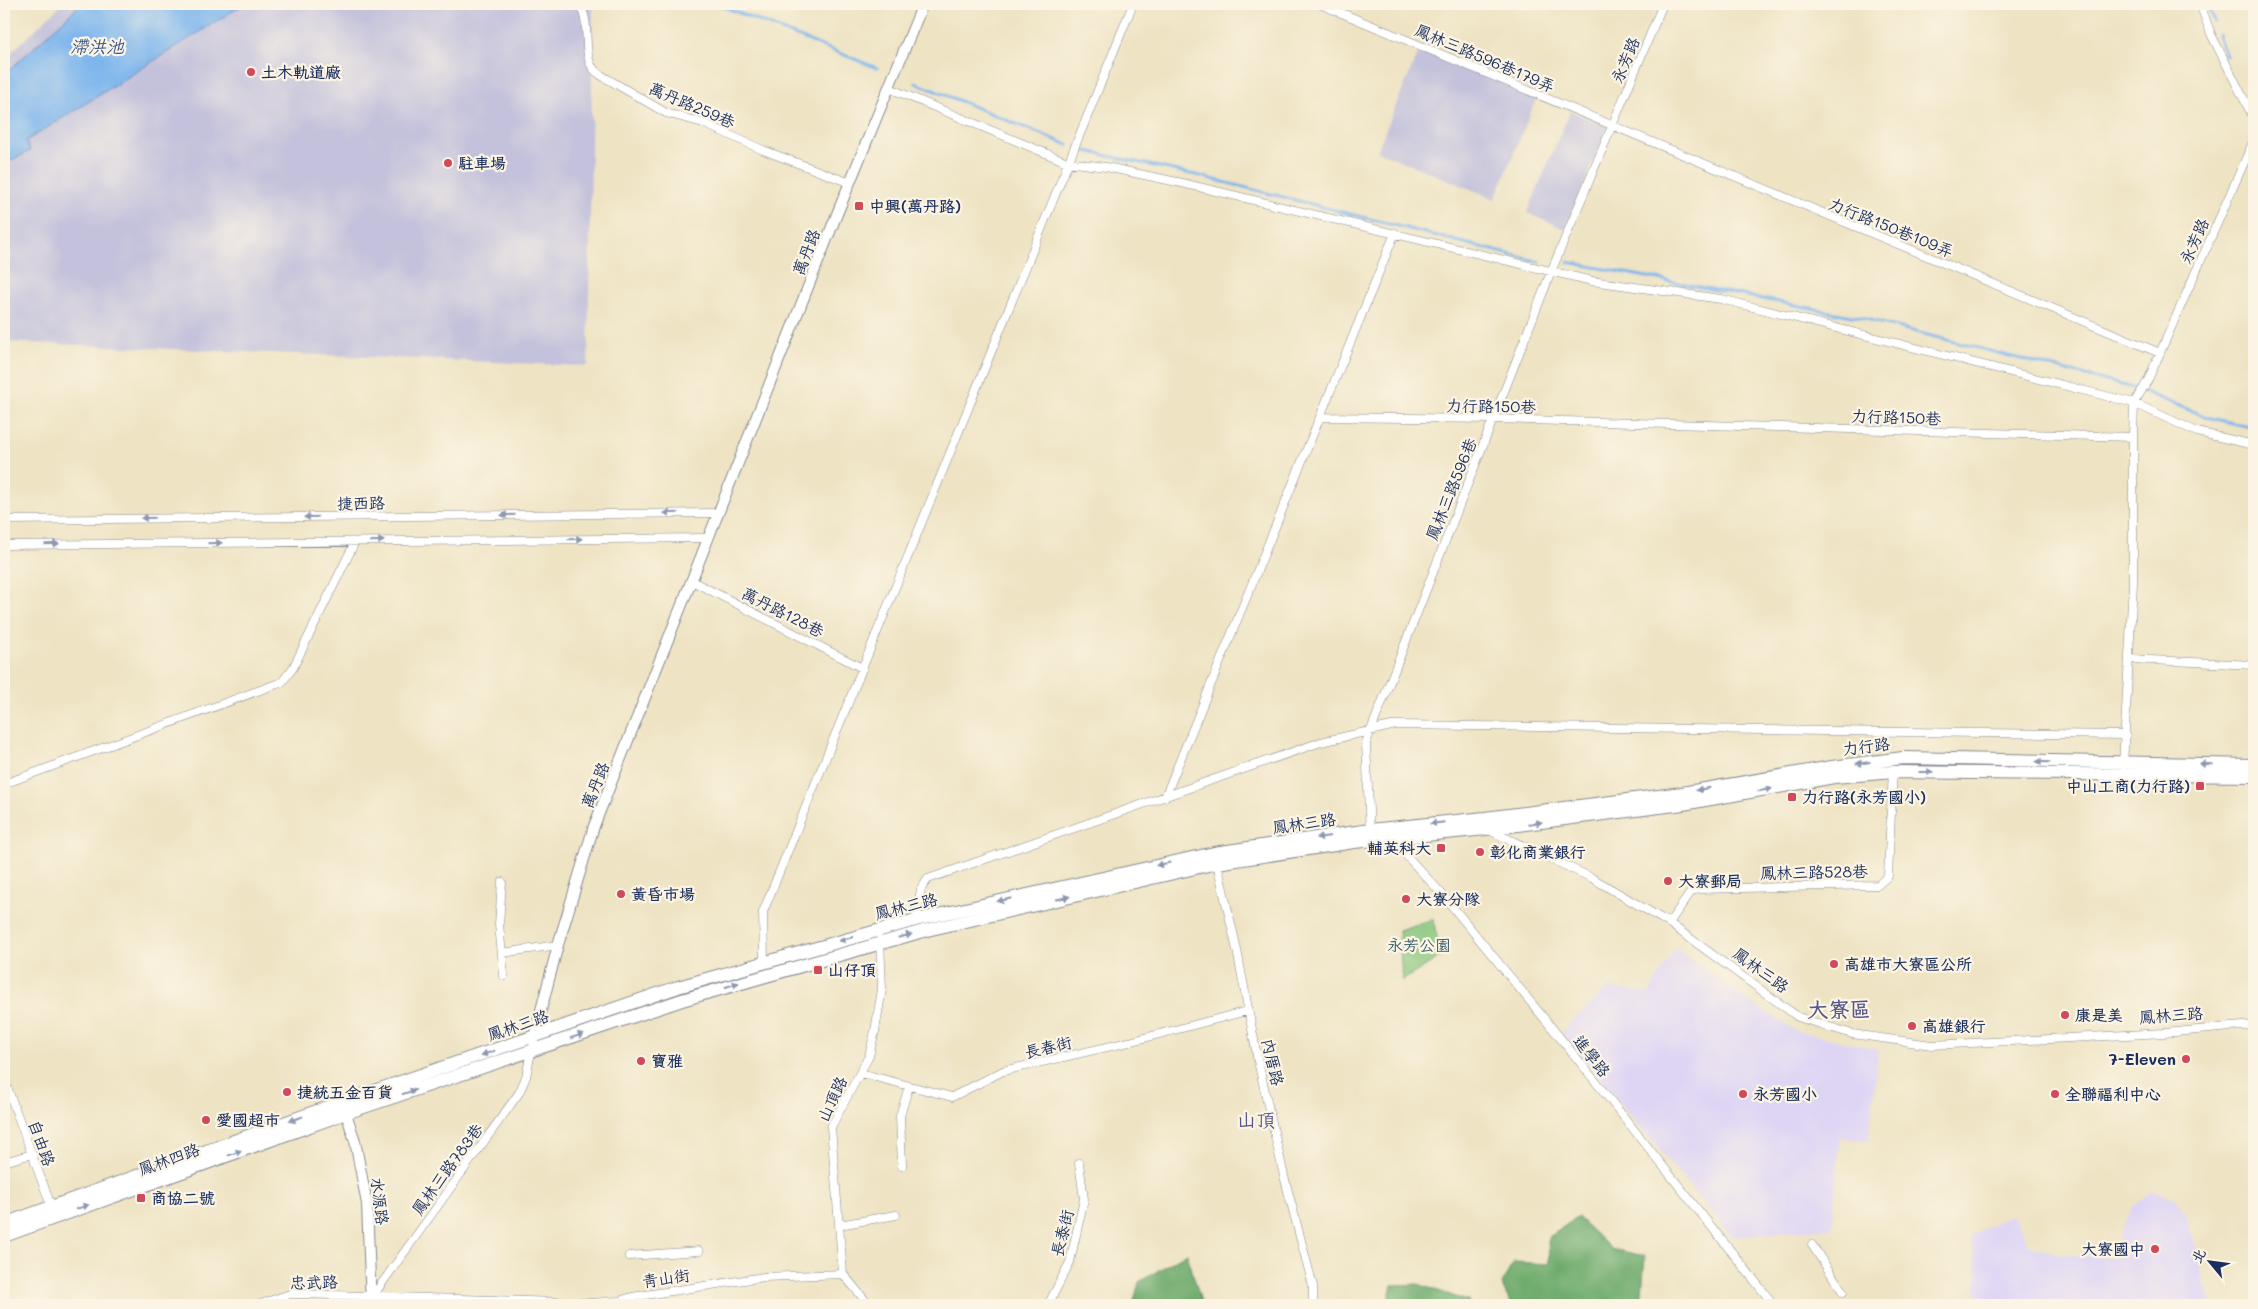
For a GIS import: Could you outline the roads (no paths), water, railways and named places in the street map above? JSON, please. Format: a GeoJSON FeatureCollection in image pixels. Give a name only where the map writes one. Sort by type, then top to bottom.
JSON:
{"type":"FeatureCollection","features":[{"type":"Feature","properties":{"kind":"main road","name":"力行路"},"geometry":{"type":"LineString","coordinates":[[2123,769],[2254,765]]}},
{"type":"Feature","properties":{"kind":"main road","name":"力行路"},"geometry":{"type":"LineString","coordinates":[[1486,823],[1684,804],[1893,766],[2123,769],[2254,776]]}},
{"type":"Feature","properties":{"kind":"main road","name":"鳳林三路"},"geometry":{"type":"LineString","coordinates":[[344,1108],[531,1052],[682,1000],[879,936],[916,920],[1216,858],[1370,835],[1486,823]]}},
{"type":"Feature","properties":{"kind":"main road","name":"鳳林三路"},"geometry":{"type":"LineString","coordinates":[[344,1108],[534,1037],[678,987],[764,962],[1095,890],[1216,858]]}},
{"type":"Feature","properties":{"kind":"main road","name":"鳳林四路"},"geometry":{"type":"LineString","coordinates":[[4,1224],[53,1212],[344,1108]]}},
{"type":"Feature","properties":{"kind":"main road","name":"鳳林四路"},"geometry":{"type":"LineString","coordinates":[[4,1236],[53,1212]]}},
{"type":"Feature","properties":{"kind":"street","name":"萬丹路259巷"},"geometry":{"type":"LineString","coordinates":[[579,4],[585,13],[588,61],[591,69],[666,112],[702,123],[763,150],[850,183]]}},
{"type":"Feature","properties":{"kind":"street","name":"萬丹路"},"geometry":{"type":"LineString","coordinates":[[531,1052],[558,945],[594,826],[923,4]]}},
{"type":"Feature","properties":{"kind":"street"},"geometry":{"type":"LineString","coordinates":[[764,962],[763,912],[1133,4]]}},
{"type":"Feature","properties":{"kind":"street","name":"鳳林三路596巷179弄"},"geometry":{"type":"LineString","coordinates":[[1320,4],[1612,126]]}},
{"type":"Feature","properties":{"kind":"street","name":"永芳路"},"geometry":{"type":"LineString","coordinates":[[1612,126],[1663,4]]}},
{"type":"Feature","properties":{"kind":"street"},"geometry":{"type":"LineString","coordinates":[[2200,4],[2211,34],[2254,119]]}},
{"type":"Feature","properties":{"kind":"street"},"geometry":{"type":"LineString","coordinates":[[889,88],[1068,162],[1085,166],[1106,167],[1182,183],[1592,281],[1721,299],[2134,403],[2197,432],[2254,445]]}},
{"type":"Feature","properties":{"kind":"street","name":"鳳林三路596巷"},"geometry":{"type":"LineString","coordinates":[[1370,835],[1366,743],[1551,272],[1612,126]]}},
{"type":"Feature","properties":{"kind":"street","name":"力行路150巷109弄"},"geometry":{"type":"LineString","coordinates":[[1612,126],[2160,353]]}},
{"type":"Feature","properties":{"kind":"street","name":"永芳路"},"geometry":{"type":"LineString","coordinates":[[2160,353],[2254,140]]}},
{"type":"Feature","properties":{"kind":"street"},"geometry":{"type":"LineString","coordinates":[[1165,797],[1395,233]]}},
{"type":"Feature","properties":{"kind":"street"},"geometry":{"type":"LineString","coordinates":[[2123,769],[2133,583],[2134,403],[2148,380],[2160,353]]}},
{"type":"Feature","properties":{"kind":"street","name":"力行路150巷"},"geometry":{"type":"LineString","coordinates":[[1321,417],[1494,419],[2133,437]]}},
{"type":"Feature","properties":{"kind":"street","name":"捷西路"},"geometry":{"type":"LineString","coordinates":[[4,520],[720,513]]}},
{"type":"Feature","properties":{"kind":"street"},"geometry":{"type":"LineString","coordinates":[[4,545],[709,538]]}},
{"type":"Feature","properties":{"kind":"street"},"geometry":{"type":"LineString","coordinates":[[4,784],[282,682],[293,668],[355,542]]}},
{"type":"Feature","properties":{"kind":"street","name":"萬丹路128巷"},"geometry":{"type":"LineString","coordinates":[[692,581],[862,668]]}},
{"type":"Feature","properties":{"kind":"street"},"geometry":{"type":"LineString","coordinates":[[2130,659],[2254,665]]}},
{"type":"Feature","properties":{"kind":"street"},"geometry":{"type":"LineString","coordinates":[[916,920],[920,889],[928,879],[1321,742],[1396,725],[2126,736]]}},
{"type":"Feature","properties":{"kind":"street","name":"鳳林三路528巷"},"geometry":{"type":"LineString","coordinates":[[1669,922],[1691,892],[1697,889],[1878,885],[1885,881],[1888,876],[1893,766]]}},
{"type":"Feature","properties":{"kind":"street","name":"鳳林三路"},"geometry":{"type":"LineString","coordinates":[[1486,823],[1592,878],[1669,922],[1798,1017],[1852,1034],[1932,1045],[2164,1033],[2254,1025]]}},
{"type":"Feature","properties":{"kind":"street","name":"進學路"},"geometry":{"type":"LineString","coordinates":[[1389,833],[1442,894],[1575,1056],[1774,1305]]}},
{"type":"Feature","properties":{"kind":"street","name":"內厝路"},"geometry":{"type":"LineString","coordinates":[[1216,858],[1237,950],[1247,1011],[1284,1176],[1313,1286],[1313,1305]]}},
{"type":"Feature","properties":{"kind":"street"},"geometry":{"type":"LineString","coordinates":[[502,882],[499,924],[504,976]]}},
{"type":"Feature","properties":{"kind":"street","name":"山頂路"},"geometry":{"type":"LineString","coordinates":[[843,1274],[831,1127],[869,1056],[882,989],[879,936]]}},
{"type":"Feature","properties":{"kind":"street"},"geometry":{"type":"LineString","coordinates":[[502,953],[558,945]]}},
{"type":"Feature","properties":{"kind":"street","name":"長春街"},"geometry":{"type":"LineString","coordinates":[[860,1073],[952,1098],[1003,1071],[1129,1042],[1247,1011]]}},
{"type":"Feature","properties":{"kind":"street","name":"鳳林三路783巷"},"geometry":{"type":"LineString","coordinates":[[372,1301],[519,1093],[526,1077],[531,1052]]}},
{"type":"Feature","properties":{"kind":"street","name":"自由路"},"geometry":{"type":"LineString","coordinates":[[4,1079],[53,1212]]}},
{"type":"Feature","properties":{"kind":"street"},"geometry":{"type":"LineString","coordinates":[[902,1166],[900,1116],[909,1086]]}},
{"type":"Feature","properties":{"kind":"street","name":"水源路"},"geometry":{"type":"LineString","coordinates":[[344,1108],[355,1141],[367,1204],[372,1301]]}},
{"type":"Feature","properties":{"kind":"street"},"geometry":{"type":"LineString","coordinates":[[4,1162],[32,1154]]}},
{"type":"Feature","properties":{"kind":"street","name":"長泰街"},"geometry":{"type":"LineString","coordinates":[[1048,1305],[1070,1262],[1084,1199],[1079,1163]]}},
{"type":"Feature","properties":{"kind":"street"},"geometry":{"type":"LineString","coordinates":[[839,1225],[896,1215]]}},
{"type":"Feature","properties":{"kind":"street"},"geometry":{"type":"LineString","coordinates":[[1812,1246],[1842,1292]]}},
{"type":"Feature","properties":{"kind":"street"},"geometry":{"type":"LineString","coordinates":[[629,1256],[699,1251]]}},
{"type":"Feature","properties":{"kind":"street"},"geometry":{"type":"LineString","coordinates":[[843,1274],[869,1305]]}},
{"type":"Feature","properties":{"kind":"street","name":"青山街"},"geometry":{"type":"LineString","coordinates":[[372,1301],[590,1303],[619,1301],[632,1297],[764,1277],[843,1274]]}},
{"type":"Feature","properties":{"kind":"street","name":"忠武路"},"geometry":{"type":"LineString","coordinates":[[258,1305],[290,1294],[372,1301]]}},
{"type":"Feature","properties":{"kind":"water","name":"滯洪池"},"geometry":{"type":"Polygon","coordinates":[[[81,4],[244,4],[26,141],[30,151],[4,164],[4,75],[81,4]]]}},
{"type":"Feature","properties":{"kind":"waterway"},"geometry":{"type":"LineString","coordinates":[[2208,4],[2214,22]]}},
{"type":"Feature","properties":{"kind":"waterway"},"geometry":{"type":"LineString","coordinates":[[724,7],[877,68]]}},
{"type":"Feature","properties":{"kind":"waterway"},"geometry":{"type":"LineString","coordinates":[[2218,35],[2226,56]]}},
{"type":"Feature","properties":{"kind":"waterway"},"geometry":{"type":"LineString","coordinates":[[916,83],[1068,145]]}},
{"type":"Feature","properties":{"kind":"waterway"},"geometry":{"type":"LineString","coordinates":[[2250,117],[2254,129]]}},
{"type":"Feature","properties":{"kind":"waterway"},"geometry":{"type":"LineString","coordinates":[[1082,150],[1200,176],[1540,262]]}},
{"type":"Feature","properties":{"kind":"waterway"},"geometry":{"type":"LineString","coordinates":[[1568,262],[1858,317],[2137,389],[2207,417],[2254,428]]}},
{"type":"Feature","properties":{"kind":"place","name":"土木軌道廠"},"geometry":{"type":"Point","coordinates":[251,72]}},
{"type":"Feature","properties":{"kind":"place","name":"駐車場"},"geometry":{"type":"Point","coordinates":[448,163]}},
{"type":"Feature","properties":{"kind":"place","name":"中興(萬丹路)"},"geometry":{"type":"Point","coordinates":[859,206]}},
{"type":"Feature","properties":{"kind":"place","name":"中山工商(力行路)"},"geometry":{"type":"Point","coordinates":[2200,786]}},
{"type":"Feature","properties":{"kind":"place","name":"力行路(永芳國小)"},"geometry":{"type":"Point","coordinates":[1792,797]}},
{"type":"Feature","properties":{"kind":"place","name":"輔英科大"},"geometry":{"type":"Point","coordinates":[1441,848]}},
{"type":"Feature","properties":{"kind":"place","name":"彰化商業銀行"},"geometry":{"type":"Point","coordinates":[1480,852]}},
{"type":"Feature","properties":{"kind":"place","name":"大寮郵局"},"geometry":{"type":"Point","coordinates":[1668,881]}},
{"type":"Feature","properties":{"kind":"place","name":"黃昏市場"},"geometry":{"type":"Point","coordinates":[621,894]}},
{"type":"Feature","properties":{"kind":"place","name":"大寮分隊"},"geometry":{"type":"Point","coordinates":[1406,899]}},
{"type":"Feature","properties":{"kind":"place","name":"高雄市大寮區公所"},"geometry":{"type":"Point","coordinates":[1834,964]}},
{"type":"Feature","properties":{"kind":"place","name":"山仔頂"},"geometry":{"type":"Point","coordinates":[818,970]}},
{"type":"Feature","properties":{"kind":"place","name":"康是美"},"geometry":{"type":"Point","coordinates":[2065,1015]}},
{"type":"Feature","properties":{"kind":"place","name":"高雄銀行"},"geometry":{"type":"Point","coordinates":[1912,1026]}},
{"type":"Feature","properties":{"kind":"place","name":"7-Eleven"},"geometry":{"type":"Point","coordinates":[2186,1059]}},
{"type":"Feature","properties":{"kind":"place","name":"寶雅"},"geometry":{"type":"Point","coordinates":[641,1061]}},
{"type":"Feature","properties":{"kind":"place","name":"捷統五金百貨"},"geometry":{"type":"Point","coordinates":[287,1092]}},
{"type":"Feature","properties":{"kind":"place","name":"永芳國小"},"geometry":{"type":"Point","coordinates":[1743,1094]}},
{"type":"Feature","properties":{"kind":"place","name":"全聯福利中心"},"geometry":{"type":"Point","coordinates":[2055,1094]}},
{"type":"Feature","properties":{"kind":"place","name":"愛國超市"},"geometry":{"type":"Point","coordinates":[206,1120]}},
{"type":"Feature","properties":{"kind":"place","name":"商協二號"},"geometry":{"type":"Point","coordinates":[141,1198]}},
{"type":"Feature","properties":{"kind":"place","name":"大寮國中"},"geometry":{"type":"Point","coordinates":[2155,1249]}},
{"type":"Feature","properties":{"kind":"district","name":"大寮區"},"geometry":{"type":"Point","coordinates":[1839,1010]}},
{"type":"Feature","properties":{"kind":"district","name":"山頂"},"geometry":{"type":"Point","coordinates":[1256,1120]}},
{"type":"Feature","properties":{"kind":"park label","name":"永芳公園"},"geometry":{"type":"Point","coordinates":[1419,945]}}]}
